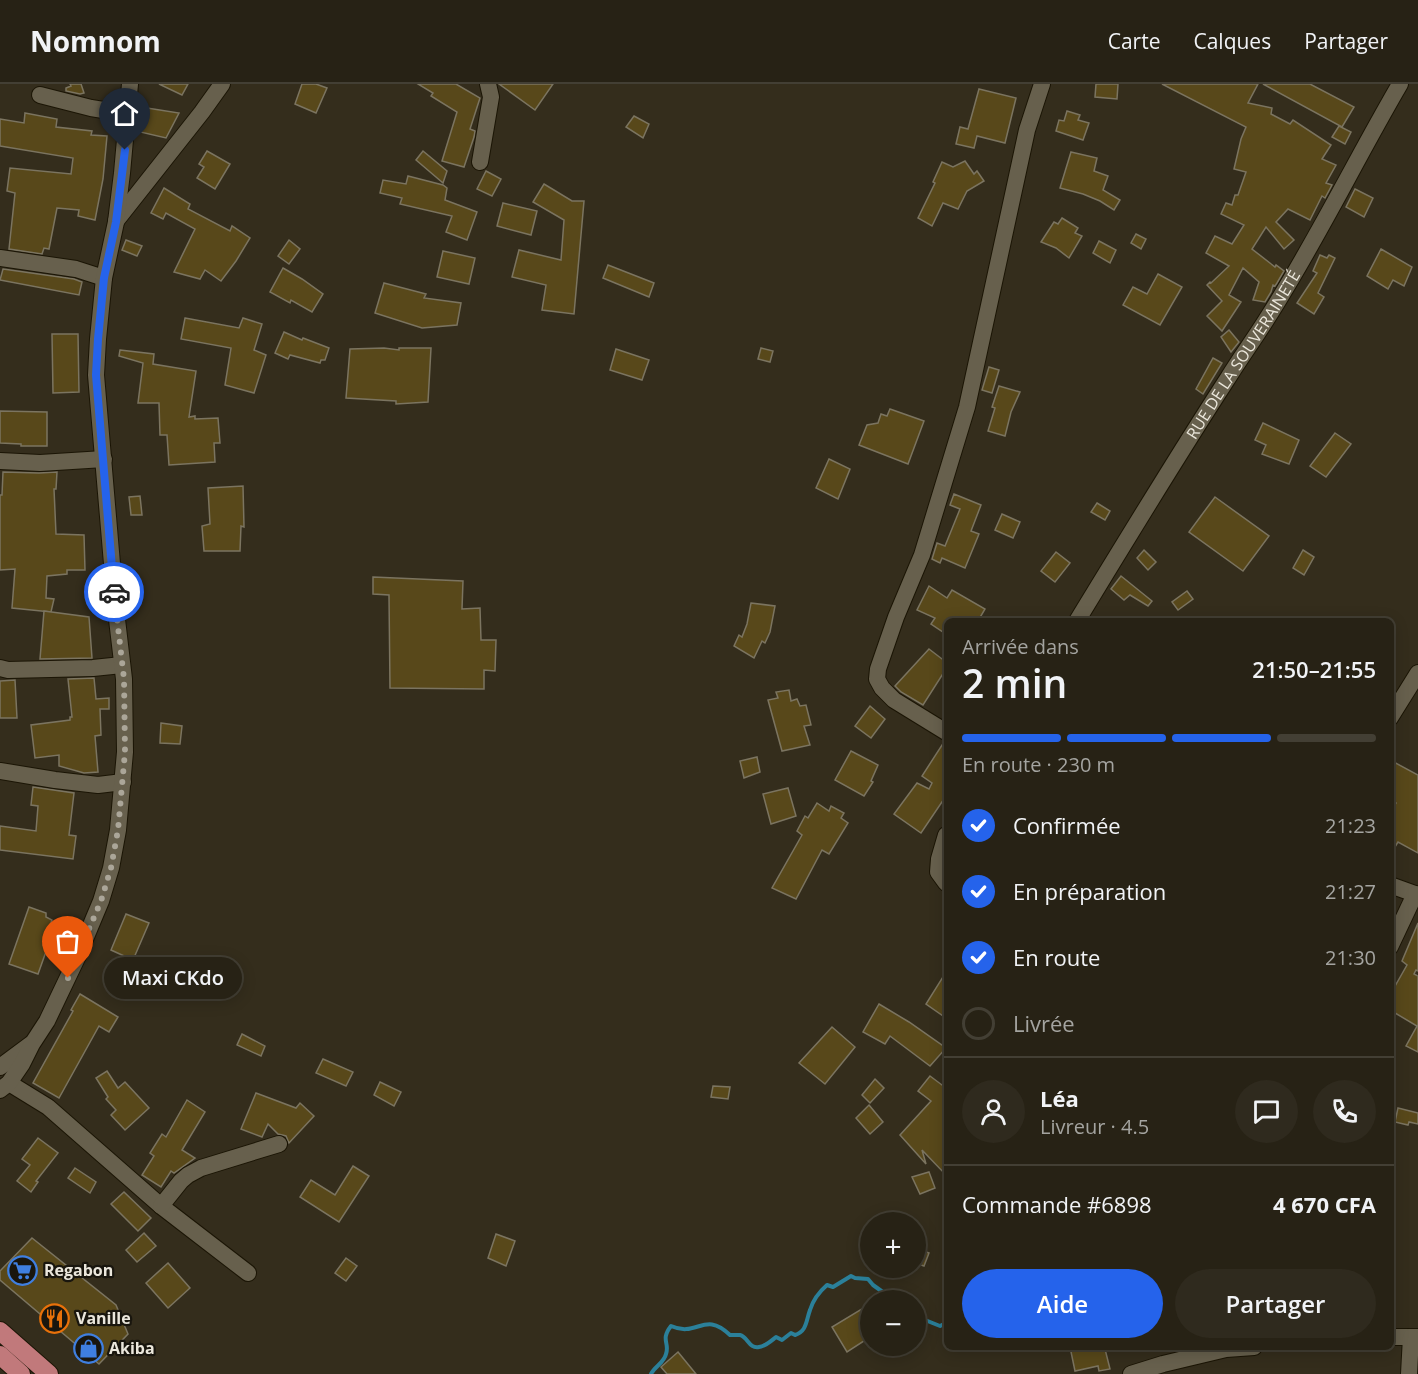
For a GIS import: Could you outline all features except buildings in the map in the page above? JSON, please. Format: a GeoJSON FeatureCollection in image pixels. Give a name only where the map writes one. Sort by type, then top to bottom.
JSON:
{"type":"FeatureCollection","features":[{"type":"Feature","properties":{"kind":"main road"},"geometry":{"type":"LineString","coordinates":[[0,1331],[49,1374]]}},
{"type":"Feature","properties":{"kind":"main road"},"geometry":{"type":"LineString","coordinates":[[0,1355],[21,1374]]}},
{"type":"Feature","properties":{"kind":"street"},"geometry":{"type":"LineString","coordinates":[[130,84],[116,222],[104,278],[96,375],[124,679],[125,752],[118,830],[101,901],[78,956],[51,1014],[22,1064],[4,1087],[48,1107],[161,1206],[248,1273]]}},
{"type":"Feature","properties":{"kind":"street"},"geometry":{"type":"LineString","coordinates":[[116,222],[222,84]]}},
{"type":"Feature","properties":{"kind":"street"},"geometry":{"type":"LineString","coordinates":[[480,162],[491,97],[488,84]]}},
{"type":"Feature","properties":{"kind":"street"},"geometry":{"type":"LineString","coordinates":[[944,731],[894,699],[882,688],[877,678],[878,669],[921,555],[967,407],[1027,130],[1042,84]]}},
{"type":"Feature","properties":{"kind":"street","name":"RUE DE LA SOUVERAINETÉ"},"geometry":{"type":"LineString","coordinates":[[1079,618],[1302,262],[1372,131],[1400,84]]}},
{"type":"Feature","properties":{"kind":"street"},"geometry":{"type":"LineString","coordinates":[[40,95],[91,108],[128,114]]}},
{"type":"Feature","properties":{"kind":"street"},"geometry":{"type":"LineString","coordinates":[[0,258],[76,269],[104,278]]}},
{"type":"Feature","properties":{"kind":"street"},"geometry":{"type":"LineString","coordinates":[[0,461],[40,463],[104,459]]}},
{"type":"Feature","properties":{"kind":"street"},"geometry":{"type":"LineString","coordinates":[[0,668],[8,670],[93,668],[122,665]]}},
{"type":"Feature","properties":{"kind":"street"},"geometry":{"type":"LineString","coordinates":[[1394,712],[1418,673]]}},
{"type":"Feature","properties":{"kind":"street"},"geometry":{"type":"LineString","coordinates":[[0,771],[98,785],[123,782]]}},
{"type":"Feature","properties":{"kind":"street"},"geometry":{"type":"LineString","coordinates":[[944,842],[939,859],[939,872],[944,880]]}},
{"type":"Feature","properties":{"kind":"street"},"geometry":{"type":"LineString","coordinates":[[1394,887],[1416,895],[1394,939]]}},
{"type":"Feature","properties":{"kind":"street"},"geometry":{"type":"LineString","coordinates":[[0,1067],[32,1044]]}},
{"type":"Feature","properties":{"kind":"street"},"geometry":{"type":"LineString","coordinates":[[161,1206],[181,1181],[201,1168],[279,1144]]}},
{"type":"Feature","properties":{"kind":"street"},"geometry":{"type":"LineString","coordinates":[[1394,1337],[1414,1337],[1409,1374]]}},
{"type":"Feature","properties":{"kind":"street"},"geometry":{"type":"LineString","coordinates":[[1131,1374],[1218,1350]]}},
{"type":"Feature","properties":{"kind":"waterway"},"geometry":{"type":"LineString","coordinates":[[651,1374],[665,1357],[666,1335],[671,1326],[688,1329],[707,1324],[714,1325],[730,1335],[743,1336],[753,1346],[759,1347],[776,1337],[782,1340],[791,1333],[795,1335],[799,1333],[804,1328],[817,1296],[827,1285],[833,1287],[851,1276],[868,1279],[880,1290]]}},
{"type":"Feature","properties":{"kind":"waterway"},"geometry":{"type":"LineString","coordinates":[[926,1320],[940,1326],[944,1324]]}},
{"type":"Feature","properties":{"kind":"way so far"},"geometry":{"type":"LineString","coordinates":[[68,978],[101,901],[111,868],[118,830],[125,752],[124,679],[114,592]]}},
{"type":"Feature","properties":{"kind":"place","name":"Maxi CKdo"},"geometry":{"type":"Point","coordinates":[68,978]}},
{"type":"Feature","properties":{"kind":"place","name":"Regabon"},"geometry":{"type":"Point","coordinates":[23,1270]}},
{"type":"Feature","properties":{"kind":"place","name":"Vanille"},"geometry":{"type":"Point","coordinates":[55,1318]}},
{"type":"Feature","properties":{"kind":"place","name":"Akiba"},"geometry":{"type":"Point","coordinates":[88,1348]}},
{"type":"Feature","properties":{"kind":"route"},"geometry":{"type":"LineString","coordinates":[[114,592],[96,375],[104,278],[116,222],[125,150]]}}]}
